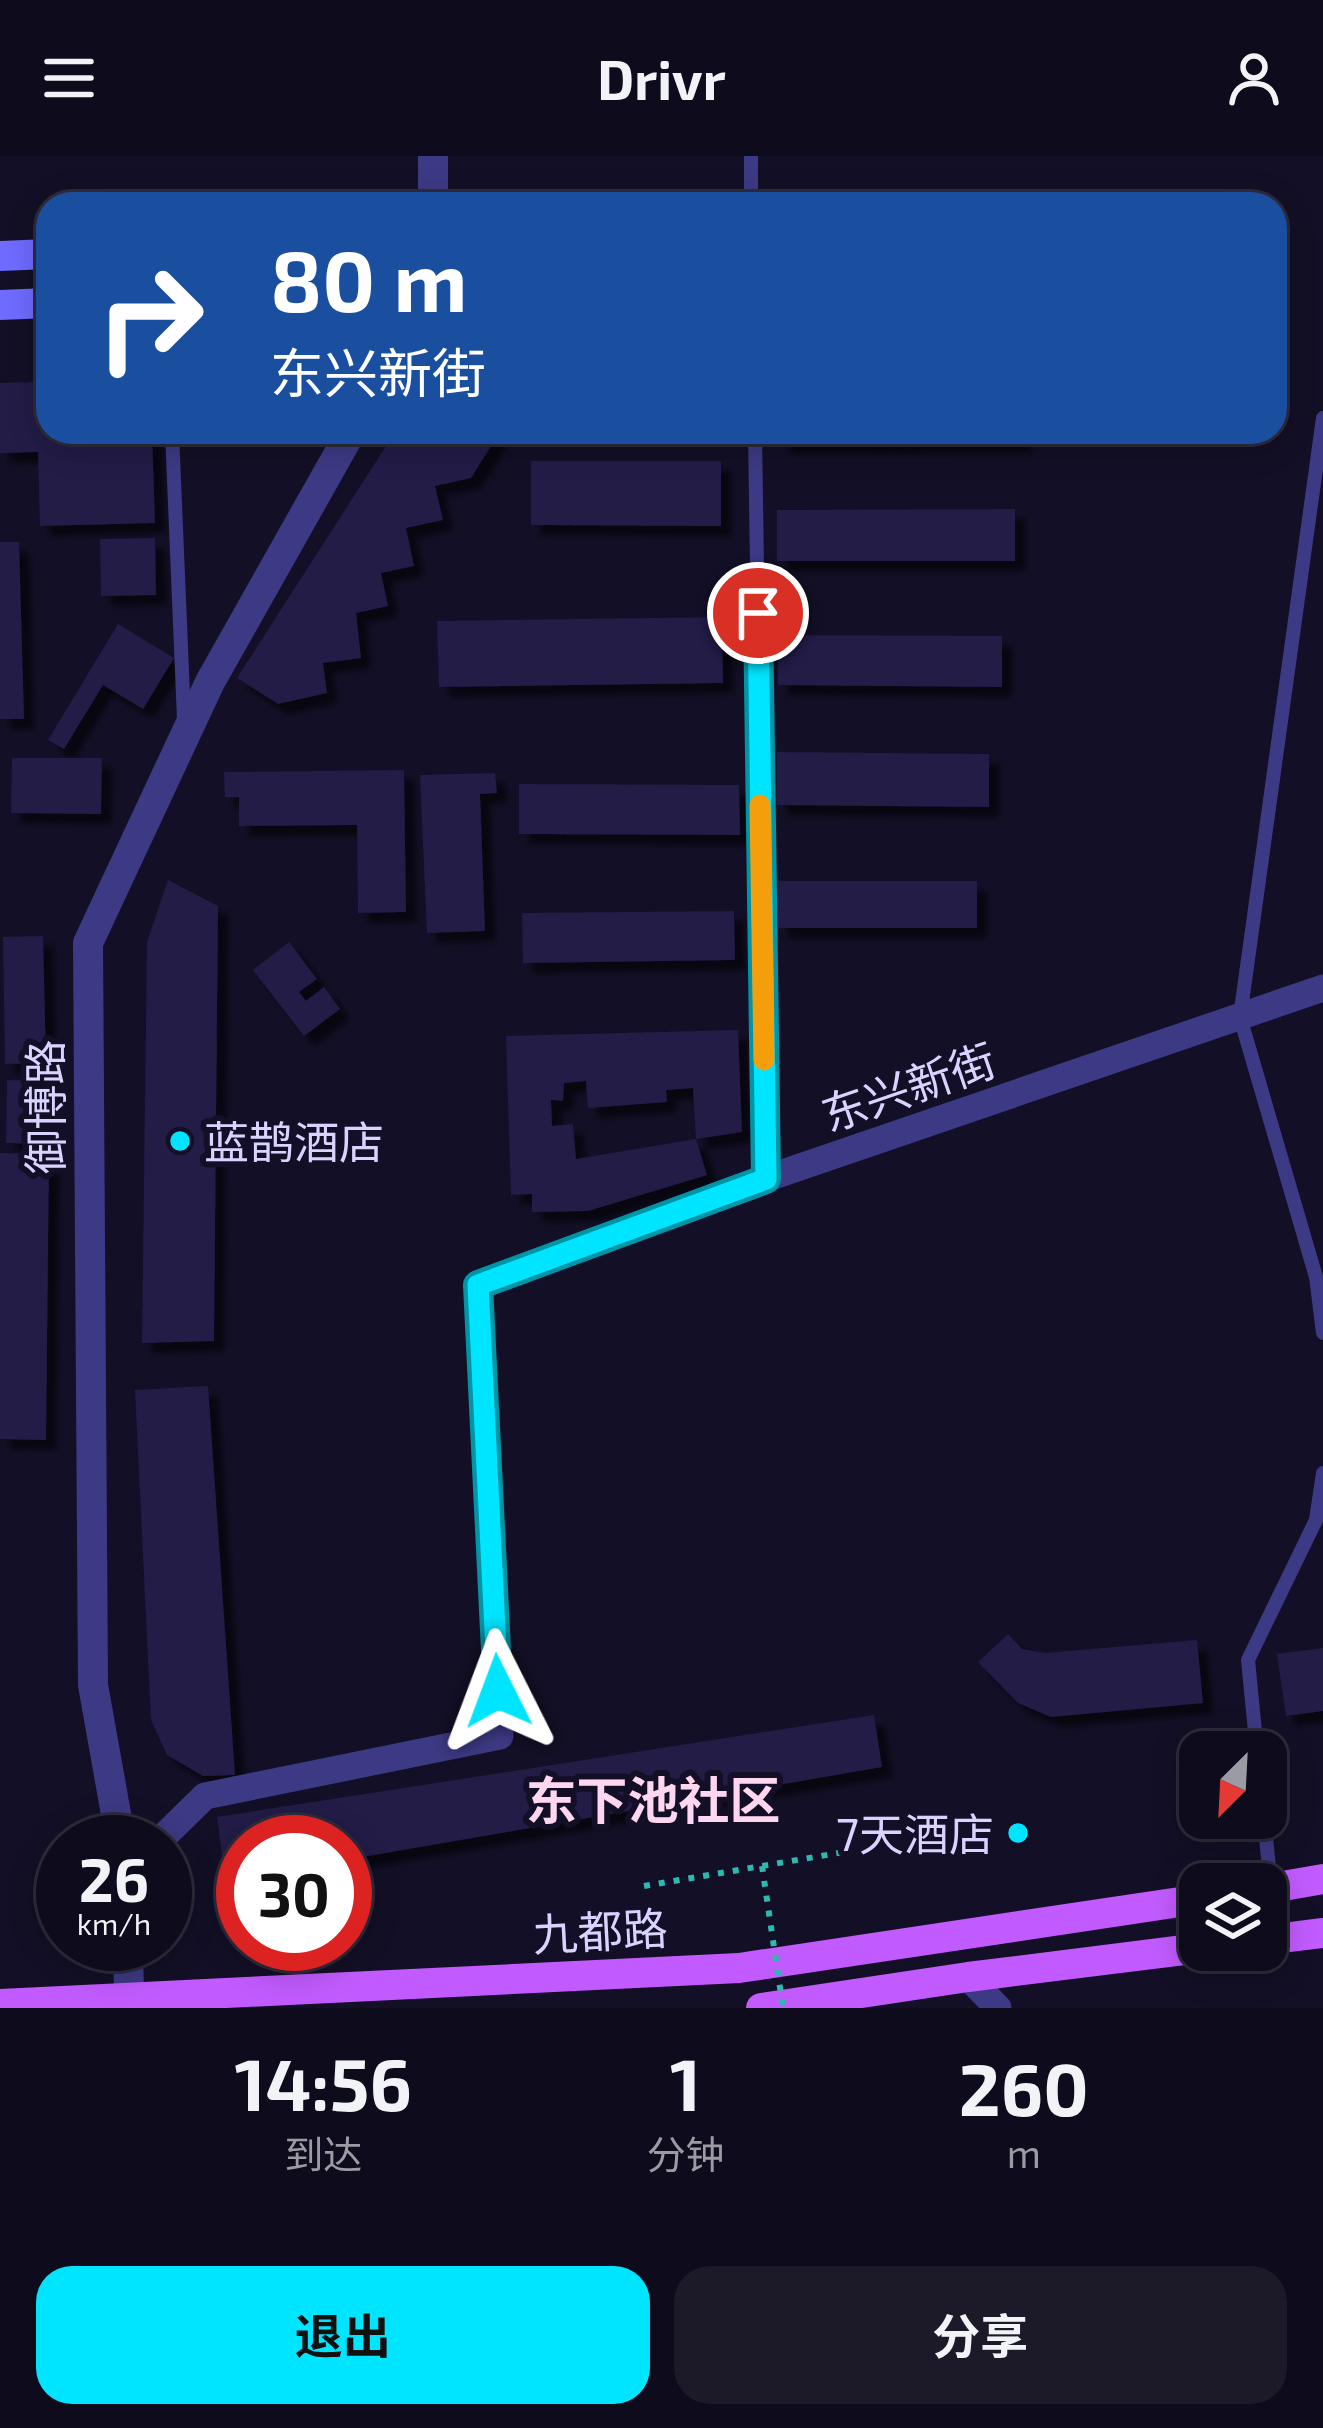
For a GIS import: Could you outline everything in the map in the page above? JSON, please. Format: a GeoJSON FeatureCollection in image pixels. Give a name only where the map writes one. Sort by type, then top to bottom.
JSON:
{"type":"FeatureCollection","features":[{"type":"Feature","properties":{"kind":"main road"},"geometry":{"type":"LineString","coordinates":[[0,256],[36,254]]}},
{"type":"Feature","properties":{"kind":"main road"},"geometry":{"type":"LineString","coordinates":[[0,305],[36,304]]}},
{"type":"Feature","properties":{"kind":"main road"},"geometry":{"type":"LineString","coordinates":[[1287,1886],[1323,1879]]}},
{"type":"Feature","properties":{"kind":"main road","name":"九都路"},"geometry":{"type":"LineString","coordinates":[[0,2004],[740,1968],[1179,1902]]}},
{"type":"Feature","properties":{"kind":"main road"},"geometry":{"type":"LineString","coordinates":[[1287,1937],[1323,1933]]}},
{"type":"Feature","properties":{"kind":"main road"},"geometry":{"type":"LineString","coordinates":[[761,2008],[1179,1951]]}},
{"type":"Feature","properties":{"kind":"street"},"geometry":{"type":"LineString","coordinates":[[433,156],[433,192]]}},
{"type":"Feature","properties":{"kind":"street","name":"御博路"},"geometry":{"type":"LineString","coordinates":[[117,1815],[93,1685],[88,943],[210,682],[344,444]]}},
{"type":"Feature","properties":{"kind":"street","name":"东兴新街"},"geometry":{"type":"LineString","coordinates":[[186,1815],[205,1796],[500,1736],[478,1285],[766,1179],[1323,988]]}},
{"type":"Feature","properties":{"kind":"street"},"geometry":{"type":"LineString","coordinates":[[128,1971],[129,1998]]}},
{"type":"Feature","properties":{"kind":"street"},"geometry":{"type":"LineString","coordinates":[[968,1976],[998,2008]]}},
{"type":"Feature","properties":{"kind":"lane"},"geometry":{"type":"LineString","coordinates":[[751,156],[752,192]]}},
{"type":"Feature","properties":{"kind":"lane"},"geometry":{"type":"LineString","coordinates":[[1323,418],[1240,1017],[1316,1277],[1323,1333]]}},
{"type":"Feature","properties":{"kind":"lane"},"geometry":{"type":"LineString","coordinates":[[173,444],[185,736]]}},
{"type":"Feature","properties":{"kind":"lane"},"geometry":{"type":"LineString","coordinates":[[755,444],[766,1179]]}},
{"type":"Feature","properties":{"kind":"lane"},"geometry":{"type":"LineString","coordinates":[[1255,1731],[1248,1660],[1316,1520],[1323,1473]]}},
{"type":"Feature","properties":{"kind":"path"},"geometry":{"type":"LineString","coordinates":[[644,1886],[850,1851]]}},
{"type":"Feature","properties":{"kind":"path"},"geometry":{"type":"LineString","coordinates":[[762,1866],[784,2008]]}},
{"type":"Feature","properties":{"kind":"building"},"geometry":{"type":"Polygon","coordinates":[[[36,382],[36,444],[152,444],[155,523],[40,526],[38,452],[0,453],[0,383],[36,382]]]}},
{"type":"Feature","properties":{"kind":"building"},"geometry":{"type":"Polygon","coordinates":[[[387,444],[492,444],[471,478],[435,486],[443,520],[406,528],[414,566],[381,573],[388,606],[356,613],[361,658],[323,663],[327,693],[278,704],[237,678],[387,444]]]}},
{"type":"Feature","properties":{"kind":"building"},"geometry":{"type":"Polygon","coordinates":[[[531,461],[721,461],[721,526],[531,525],[531,461]]]}},
{"type":"Feature","properties":{"kind":"building"},"geometry":{"type":"Polygon","coordinates":[[[1015,509],[1015,561],[777,561],[777,510],[1015,509]]]}},
{"type":"Feature","properties":{"kind":"building"},"geometry":{"type":"Polygon","coordinates":[[[155,538],[156,595],[101,596],[100,539],[155,538]]]}},
{"type":"Feature","properties":{"kind":"building"},"geometry":{"type":"Polygon","coordinates":[[[0,542],[19,542],[24,719],[0,719],[0,542]]]}},
{"type":"Feature","properties":{"kind":"building"},"geometry":{"type":"Polygon","coordinates":[[[722,617],[723,683],[439,687],[437,621],[722,617]]]}},
{"type":"Feature","properties":{"kind":"building"},"geometry":{"type":"Polygon","coordinates":[[[118,624],[174,658],[143,709],[103,685],[64,749],[48,740],[118,624]]]}},
{"type":"Feature","properties":{"kind":"building"},"geometry":{"type":"Polygon","coordinates":[[[778,635],[1002,636],[1002,687],[778,685],[778,635]]]}},
{"type":"Feature","properties":{"kind":"building"},"geometry":{"type":"Polygon","coordinates":[[[777,752],[989,754],[989,807],[777,805],[777,752]]]}},
{"type":"Feature","properties":{"kind":"building"},"geometry":{"type":"Polygon","coordinates":[[[12,758],[102,758],[101,814],[11,813],[12,758]]]}},
{"type":"Feature","properties":{"kind":"building"},"geometry":{"type":"Polygon","coordinates":[[[404,770],[406,912],[358,913],[357,825],[239,826],[239,797],[225,797],[224,772],[404,770]]]}},
{"type":"Feature","properties":{"kind":"building"},"geometry":{"type":"Polygon","coordinates":[[[495,773],[497,793],[480,794],[485,931],[427,933],[420,775],[495,773]]]}},
{"type":"Feature","properties":{"kind":"building"},"geometry":{"type":"Polygon","coordinates":[[[519,784],[739,785],[740,835],[519,834],[519,784]]]}},
{"type":"Feature","properties":{"kind":"building","name":"蓝鹊酒店"},"geometry":{"type":"Polygon","coordinates":[[[168,880],[218,906],[214,1341],[142,1343],[147,942],[168,880]]]}},
{"type":"Feature","properties":{"kind":"building"},"geometry":{"type":"Polygon","coordinates":[[[778,881],[977,881],[977,928],[778,928],[778,881]]]}},
{"type":"Feature","properties":{"kind":"building"},"geometry":{"type":"Polygon","coordinates":[[[734,911],[735,960],[523,963],[522,913],[734,911]]]}},
{"type":"Feature","properties":{"kind":"building"},"geometry":{"type":"Polygon","coordinates":[[[43,936],[46,1063],[5,1064],[3,937],[43,936]]]}},
{"type":"Feature","properties":{"kind":"building"},"geometry":{"type":"Polygon","coordinates":[[[289,942],[317,979],[299,992],[306,1001],[324,987],[340,1009],[304,1036],[253,970],[289,942]]]}},
{"type":"Feature","properties":{"kind":"building"},"geometry":{"type":"Polygon","coordinates":[[[738,1030],[742,1132],[696,1139],[707,1175],[588,1211],[532,1212],[532,1194],[511,1195],[506,1036],[738,1030]],[[586,1081],[564,1083],[563,1101],[551,1100],[552,1126],[573,1124],[576,1159],[696,1139],[693,1088],[666,1090],[667,1102],[588,1108],[586,1081]]]}},
{"type":"Feature","properties":{"kind":"building"},"geometry":{"type":"Polygon","coordinates":[[[7,1080],[49,1081],[48,1144],[6,1143],[7,1080]]]}},
{"type":"Feature","properties":{"kind":"building"},"geometry":{"type":"Polygon","coordinates":[[[0,1153],[49,1154],[46,1440],[0,1439],[0,1153]]]}},
{"type":"Feature","properties":{"kind":"building"},"geometry":{"type":"Polygon","coordinates":[[[208,1386],[235,1775],[203,1776],[167,1755],[151,1720],[135,1390],[208,1386]]]}},
{"type":"Feature","properties":{"kind":"building"},"geometry":{"type":"Polygon","coordinates":[[[1008,1634],[1022,1649],[1045,1653],[1197,1640],[1203,1703],[1051,1717],[1018,1703],[978,1662],[1008,1634]]]}},
{"type":"Feature","properties":{"kind":"building"},"geometry":{"type":"Polygon","coordinates":[[[1323,1648],[1323,1711],[1286,1716],[1277,1654],[1323,1648]]]}},
{"type":"Feature","properties":{"kind":"building"},"geometry":{"type":"Polygon","coordinates":[[[874,1715],[882,1767],[372,1855],[372,1815],[230,1815],[874,1715]]]}},
{"type":"Feature","properties":{"kind":"slow traffic"},"geometry":{"type":"LineString","coordinates":[[760,805],[764,1060]]}},
{"type":"Feature","properties":{"kind":"place","name":"蓝鹊酒店"},"geometry":{"type":"Point","coordinates":[180,1141]}},
{"type":"Feature","properties":{"kind":"place","name":"7天酒店"},"geometry":{"type":"Point","coordinates":[1018,1833]}},
{"type":"Feature","properties":{"kind":"district","name":"东下池社区"},"geometry":{"type":"Point","coordinates":[653,1798]}},
{"type":"Feature","properties":{"kind":"route"},"geometry":{"type":"LineString","coordinates":[[498,1691],[478,1285],[766,1179],[758,613]]}}]}
